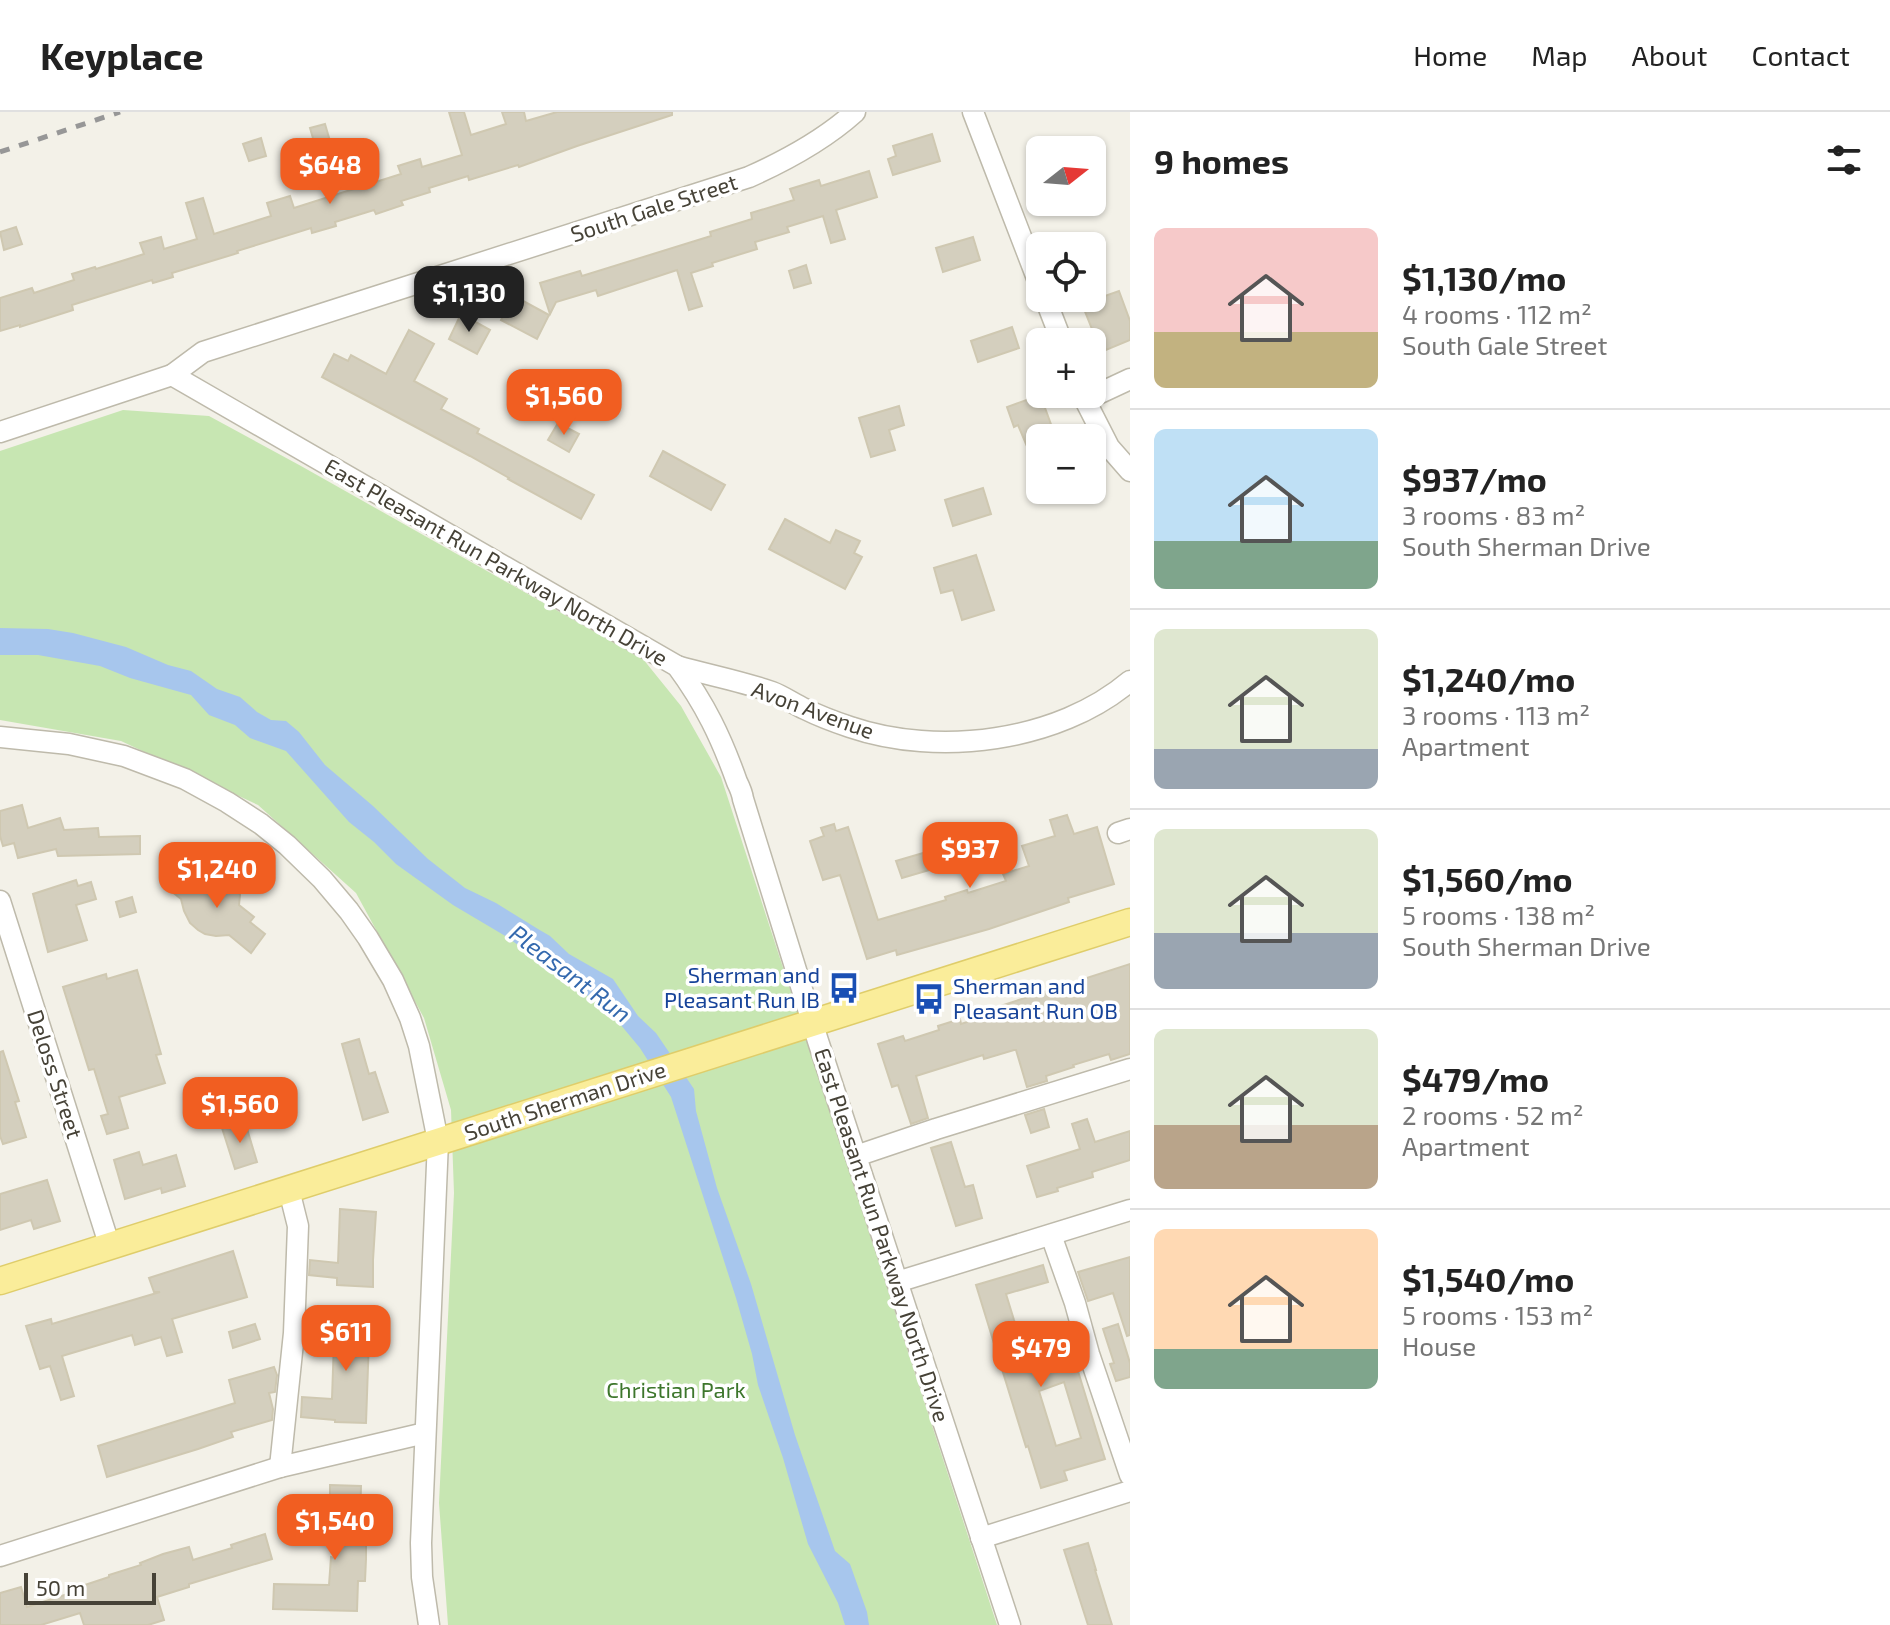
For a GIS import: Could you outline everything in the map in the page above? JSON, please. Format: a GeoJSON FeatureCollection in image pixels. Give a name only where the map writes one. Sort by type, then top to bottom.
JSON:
{"type":"FeatureCollection","features":[{"type":"Feature","properties":{"kind":"main road","name":"South Sherman Drive"},"geometry":{"type":"LineString","coordinates":[[0,1281],[1130,922]]}},
{"type":"Feature","properties":{"kind":"street","name":"South Gale Street"},"geometry":{"type":"LineString","coordinates":[[172,375],[203,352],[749,177],[801,152],[855,112]]}},
{"type":"Feature","properties":{"kind":"street"},"geometry":{"type":"LineString","coordinates":[[973,112],[1026,250]]}},
{"type":"Feature","properties":{"kind":"street"},"geometry":{"type":"LineString","coordinates":[[0,432],[172,375]]}},
{"type":"Feature","properties":{"kind":"street","name":"East Pleasant Run Parkway North Drive"},"geometry":{"type":"LineString","coordinates":[[172,375],[677,666],[696,693],[727,752],[742,791],[812,1022],[1010,1625]]}},
{"type":"Feature","properties":{"kind":"street"},"geometry":{"type":"LineString","coordinates":[[1106,388],[1130,379]]}},
{"type":"Feature","properties":{"kind":"street"},"geometry":{"type":"LineString","coordinates":[[1089,408],[1109,447],[1130,471]]}},
{"type":"Feature","properties":{"kind":"street","name":"Avon Avenue"},"geometry":{"type":"LineString","coordinates":[[677,666],[773,693],[817,715],[853,728],[899,738],[942,742],[990,739],[1036,729],[1083,711],[1130,681]]}},
{"type":"Feature","properties":{"kind":"street"},"geometry":{"type":"LineString","coordinates":[[0,737],[69,744],[124,756],[199,786],[227,802],[287,845],[322,879],[368,938],[393,980],[419,1046],[438,1141],[421,1552],[429,1625]]}},
{"type":"Feature","properties":{"kind":"street","name":"Deloss Street"},"geometry":{"type":"LineString","coordinates":[[0,901],[110,1247]]}},
{"type":"Feature","properties":{"kind":"street"},"geometry":{"type":"LineString","coordinates":[[856,1156],[1130,1069]]}},
{"type":"Feature","properties":{"kind":"street"},"geometry":{"type":"LineString","coordinates":[[280,1467],[294,1333],[298,1226],[289,1190]]}},
{"type":"Feature","properties":{"kind":"street"},"geometry":{"type":"LineString","coordinates":[[897,1282],[1130,1210]]}},
{"type":"Feature","properties":{"kind":"street"},"geometry":{"type":"LineString","coordinates":[[1051,1235],[1130,1475]]}},
{"type":"Feature","properties":{"kind":"street"},"geometry":{"type":"LineString","coordinates":[[0,1556],[280,1467],[425,1433]]}},
{"type":"Feature","properties":{"kind":"street"},"geometry":{"type":"LineString","coordinates":[[981,1538],[1130,1491]]}},
{"type":"Feature","properties":{"kind":"green space","name":"Christian Park"},"geometry":{"type":"Polygon","coordinates":[[[123,410],[209,416],[643,659],[681,706],[721,777],[997,1625],[448,1625],[439,1503],[454,1193],[451,1110],[424,1018],[356,893],[258,805],[121,741],[0,720],[0,451],[123,410]]]}},
{"type":"Feature","properties":{"kind":"water","name":"Pleasant Run"},"geometry":{"type":"Polygon","coordinates":[[[0,628],[48,629],[126,647],[191,671],[217,689],[240,697],[271,720],[286,721],[299,732],[325,765],[428,859],[465,888],[550,936],[569,954],[613,979],[638,1016],[656,1033],[694,1089],[696,1111],[717,1188],[751,1284],[795,1435],[835,1551],[850,1564],[869,1625],[845,1625],[838,1603],[808,1544],[758,1385],[736,1298],[671,1097],[640,1048],[610,1012],[507,937],[453,905],[396,864],[349,822],[286,751],[250,738],[235,725],[209,715],[191,695],[100,666],[38,655],[0,655],[0,628]]]}},
{"type":"Feature","properties":{"kind":"building"},"geometry":{"type":"Polygon","coordinates":[[[449,112],[464,112],[471,135],[506,124],[502,112],[524,112],[526,121],[557,112],[672,112],[672,115],[519,167],[469,180],[468,176],[429,188],[430,192],[401,201],[403,205],[376,214],[374,210],[335,222],[336,226],[312,233],[311,228],[237,251],[172,273],[173,277],[153,283],[152,280],[72,305],[73,310],[0,331],[0,298],[32,288],[34,293],[74,280],[72,274],[144,254],[140,243],[161,237],[164,249],[197,239],[186,203],[203,198],[214,234],[271,216],[267,203],[290,196],[294,208],[401,174],[398,166],[420,159],[422,167],[462,155],[449,112]]]}},
{"type":"Feature","properties":{"kind":"building"},"geometry":{"type":"Polygon","coordinates":[[[325,124],[330,141],[315,145],[310,128],[325,124]]]}},
{"type":"Feature","properties":{"kind":"building"},"geometry":{"type":"Polygon","coordinates":[[[932,134],[940,161],[893,175],[888,159],[896,156],[893,146],[932,134]]]}},
{"type":"Feature","properties":{"kind":"building"},"geometry":{"type":"Polygon","coordinates":[[[261,138],[266,156],[249,161],[243,144],[261,138]]]}},
{"type":"Feature","properties":{"kind":"building"},"geometry":{"type":"Polygon","coordinates":[[[869,171],[877,197],[836,210],[845,239],[831,243],[823,216],[787,227],[789,232],[755,242],[757,249],[691,273],[702,306],[689,310],[677,270],[598,296],[596,290],[556,302],[550,314],[540,283],[580,271],[582,276],[711,236],[710,232],[752,219],[751,213],[794,200],[790,189],[819,180],[821,186],[869,171]]]}},
{"type":"Feature","properties":{"kind":"building"},"geometry":{"type":"Polygon","coordinates":[[[16,227],[22,244],[4,250],[0,232],[16,227]]]}},
{"type":"Feature","properties":{"kind":"building"},"geometry":{"type":"Polygon","coordinates":[[[973,237],[980,260],[943,272],[936,248],[973,237]]]}},
{"type":"Feature","properties":{"kind":"building"},"geometry":{"type":"Polygon","coordinates":[[[806,265],[811,283],[794,288],[789,271],[806,265]]]}},
{"type":"Feature","properties":{"kind":"building"},"geometry":{"type":"Polygon","coordinates":[[[1119,291],[1130,321],[1130,340],[1106,350],[1106,328],[1092,328],[1085,312],[1106,312],[1106,296],[1119,291]]]}},
{"type":"Feature","properties":{"kind":"building"},"geometry":{"type":"Polygon","coordinates":[[[514,296],[549,315],[537,339],[501,320],[514,296]]]}},
{"type":"Feature","properties":{"kind":"building"},"geometry":{"type":"Polygon","coordinates":[[[461,314],[490,330],[477,354],[449,339],[461,314]]]}},
{"type":"Feature","properties":{"kind":"building"},"geometry":{"type":"Polygon","coordinates":[[[1012,327],[1019,348],[978,362],[971,341],[1012,327]]]}},
{"type":"Feature","properties":{"kind":"building"},"geometry":{"type":"Polygon","coordinates":[[[409,330],[434,344],[414,381],[447,399],[441,409],[479,429],[477,433],[594,495],[581,519],[322,377],[334,354],[348,361],[351,355],[386,374],[409,330]]]}},
{"type":"Feature","properties":{"kind":"building"},"geometry":{"type":"Polygon","coordinates":[[[1026,400],[1026,408],[1045,408],[1051,424],[1026,424],[1026,444],[1018,425],[1014,427],[1007,407],[1026,400]]]}},
{"type":"Feature","properties":{"kind":"building"},"geometry":{"type":"Polygon","coordinates":[[[899,406],[904,425],[889,430],[895,450],[871,457],[859,418],[899,406]]]}},
{"type":"Feature","properties":{"kind":"building"},"geometry":{"type":"Polygon","coordinates":[[[558,423],[579,434],[569,452],[548,440],[558,423]]]}},
{"type":"Feature","properties":{"kind":"building"},"geometry":{"type":"Polygon","coordinates":[[[663,451],[725,485],[711,510],[650,476],[663,451]]]}},
{"type":"Feature","properties":{"kind":"building"},"geometry":{"type":"Polygon","coordinates":[[[983,488],[991,514],[953,526],[945,500],[983,488]]]}},
{"type":"Feature","properties":{"kind":"building"},"geometry":{"type":"Polygon","coordinates":[[[785,519],[830,543],[836,530],[860,541],[854,553],[862,557],[845,589],[769,549],[785,519]]]}},
{"type":"Feature","properties":{"kind":"building"},"geometry":{"type":"Polygon","coordinates":[[[976,555],[994,610],[962,620],[953,590],[941,593],[934,568],[976,555]]]}},
{"type":"Feature","properties":{"kind":"building"},"geometry":{"type":"Polygon","coordinates":[[[22,805],[28,828],[60,818],[64,830],[98,828],[99,837],[140,836],[140,854],[58,856],[56,849],[18,858],[14,843],[3,846],[0,811],[22,805]]]}},
{"type":"Feature","properties":{"kind":"building"},"geometry":{"type":"Polygon","coordinates":[[[1067,815],[1074,834],[1097,827],[1114,884],[1068,898],[1069,902],[989,929],[897,955],[896,950],[867,959],[840,875],[823,880],[810,841],[824,836],[821,828],[834,824],[836,831],[848,827],[878,920],[946,900],[945,897],[967,890],[968,893],[1006,881],[1003,874],[1029,866],[1022,846],[1055,836],[1050,820],[1067,815]]]}},
{"type":"Feature","properties":{"kind":"building"},"geometry":{"type":"Polygon","coordinates":[[[964,841],[970,858],[902,878],[896,861],[964,841]]]}},
{"type":"Feature","properties":{"kind":"building"},"geometry":{"type":"Polygon","coordinates":[[[203,875],[207,879],[223,877],[235,885],[240,895],[239,905],[254,917],[250,922],[265,934],[251,953],[229,935],[216,936],[198,930],[190,923],[181,899],[166,887],[203,875]]]}},
{"type":"Feature","properties":{"kind":"building"},"geometry":{"type":"Polygon","coordinates":[[[76,880],[78,886],[91,882],[96,899],[76,905],[87,940],[48,952],[33,894],[76,880]]]}},
{"type":"Feature","properties":{"kind":"building"},"geometry":{"type":"Polygon","coordinates":[[[132,897],[136,912],[120,917],[116,902],[132,897]]]}},
{"type":"Feature","properties":{"kind":"building"},"geometry":{"type":"Polygon","coordinates":[[[1130,964],[1130,1054],[1111,1060],[1109,1054],[1073,1065],[1046,1076],[1047,1081],[1027,1087],[1016,1050],[984,1059],[983,1055],[916,1076],[928,1118],[911,1124],[898,1085],[892,1087],[878,1044],[903,1036],[905,1041],[939,1030],[938,1026],[960,1019],[961,1024],[1002,1011],[1000,1006],[1130,964]]]}},
{"type":"Feature","properties":{"kind":"building"},"geometry":{"type":"Polygon","coordinates":[[[137,970],[161,1054],[156,1055],[165,1083],[119,1097],[128,1128],[107,1134],[101,1116],[108,1114],[94,1069],[89,1070],[63,987],[106,974],[107,979],[137,970]]]}},
{"type":"Feature","properties":{"kind":"building"},"geometry":{"type":"Polygon","coordinates":[[[359,1039],[369,1074],[375,1072],[388,1112],[363,1120],[342,1044],[359,1039]]]}},
{"type":"Feature","properties":{"kind":"building"},"geometry":{"type":"Polygon","coordinates":[[[3,1051],[19,1101],[15,1102],[26,1137],[3,1144],[0,1136],[0,1052],[3,1051]]]}},
{"type":"Feature","properties":{"kind":"building"},"geometry":{"type":"Polygon","coordinates":[[[1044,1109],[1049,1127],[1031,1133],[1025,1115],[1044,1109]]]}},
{"type":"Feature","properties":{"kind":"building"},"geometry":{"type":"Polygon","coordinates":[[[1087,1119],[1095,1142],[1130,1131],[1130,1160],[1092,1172],[1093,1177],[1037,1197],[1027,1166],[1080,1149],[1072,1124],[1087,1119]]]}},
{"type":"Feature","properties":{"kind":"building"},"geometry":{"type":"Polygon","coordinates":[[[245,1122],[257,1162],[235,1169],[222,1128],[245,1122]]]}},
{"type":"Feature","properties":{"kind":"building"},"geometry":{"type":"Polygon","coordinates":[[[951,1142],[965,1187],[973,1185],[982,1218],[956,1226],[931,1148],[951,1142]]]}},
{"type":"Feature","properties":{"kind":"building"},"geometry":{"type":"Polygon","coordinates":[[[139,1152],[143,1165],[176,1155],[185,1186],[162,1193],[161,1188],[125,1199],[114,1160],[139,1152]]]}},
{"type":"Feature","properties":{"kind":"building"},"geometry":{"type":"Polygon","coordinates":[[[47,1180],[60,1221],[34,1229],[31,1220],[0,1230],[0,1194],[47,1180]]]}},
{"type":"Feature","properties":{"kind":"building"},"geometry":{"type":"Polygon","coordinates":[[[340,1209],[376,1212],[373,1287],[337,1285],[337,1278],[309,1275],[310,1260],[338,1263],[340,1209]]]}},
{"type":"Feature","properties":{"kind":"building"},"geometry":{"type":"Polygon","coordinates":[[[233,1251],[247,1297],[172,1319],[182,1352],[167,1356],[161,1337],[135,1345],[132,1335],[62,1356],[74,1396],[61,1400],[50,1366],[40,1369],[26,1326],[51,1319],[52,1324],[160,1292],[154,1292],[149,1278],[233,1251]]]}},
{"type":"Feature","properties":{"kind":"building"},"geometry":{"type":"Polygon","coordinates":[[[1130,1257],[1130,1335],[1127,1336],[1113,1293],[1088,1301],[1078,1272],[1130,1257]]]}},
{"type":"Feature","properties":{"kind":"building"},"geometry":{"type":"Polygon","coordinates":[[[1043,1265],[1048,1282],[1006,1294],[1014,1320],[1031,1368],[1073,1355],[1105,1459],[1064,1471],[1067,1480],[1041,1488],[976,1285],[1043,1265]],[[1064,1382],[1039,1391],[1056,1446],[1081,1438],[1064,1382]]]}},
{"type":"Feature","properties":{"kind":"building"},"geometry":{"type":"Polygon","coordinates":[[[335,1311],[371,1314],[366,1423],[301,1417],[302,1397],[332,1399],[335,1311]]]}},
{"type":"Feature","properties":{"kind":"building"},"geometry":{"type":"Polygon","coordinates":[[[255,1324],[260,1339],[233,1348],[229,1332],[255,1324]]]}},
{"type":"Feature","properties":{"kind":"building"},"geometry":{"type":"Polygon","coordinates":[[[1118,1324],[1130,1363],[1130,1377],[1116,1381],[1110,1364],[1114,1363],[1103,1329],[1118,1324]]]}},
{"type":"Feature","properties":{"kind":"building"},"geometry":{"type":"Polygon","coordinates":[[[274,1367],[277,1375],[275,1392],[269,1393],[272,1420],[231,1432],[233,1437],[107,1477],[98,1446],[235,1403],[229,1380],[274,1367]]]}},
{"type":"Feature","properties":{"kind":"building"},"geometry":{"type":"Polygon","coordinates":[[[330,1485],[361,1486],[360,1523],[366,1523],[366,1559],[365,1581],[358,1581],[357,1611],[273,1609],[274,1584],[329,1585],[331,1557],[334,1558],[336,1508],[330,1508],[330,1485]]]}},
{"type":"Feature","properties":{"kind":"building"},"geometry":{"type":"Polygon","coordinates":[[[265,1534],[272,1559],[157,1597],[164,1620],[148,1625],[84,1625],[80,1613],[41,1625],[0,1625],[0,1593],[21,1587],[27,1607],[74,1592],[73,1589],[163,1554],[189,1547],[193,1560],[265,1534]]]}},
{"type":"Feature","properties":{"kind":"building"},"geometry":{"type":"Polygon","coordinates":[[[1088,1543],[1112,1625],[1088,1625],[1064,1550],[1088,1543]]]}},
{"type":"Feature","properties":{"kind":"railway"},"geometry":{"type":"LineString","coordinates":[[0,152],[120,112]]}},
{"type":"Feature","properties":{"kind":"place","name":"Sherman and Pleasant Run IB"},"geometry":{"type":"Point","coordinates":[844,988]}},
{"type":"Feature","properties":{"kind":"place","name":"Sherman and Pleasant Run OB"},"geometry":{"type":"Point","coordinates":[929,999]}}]}
